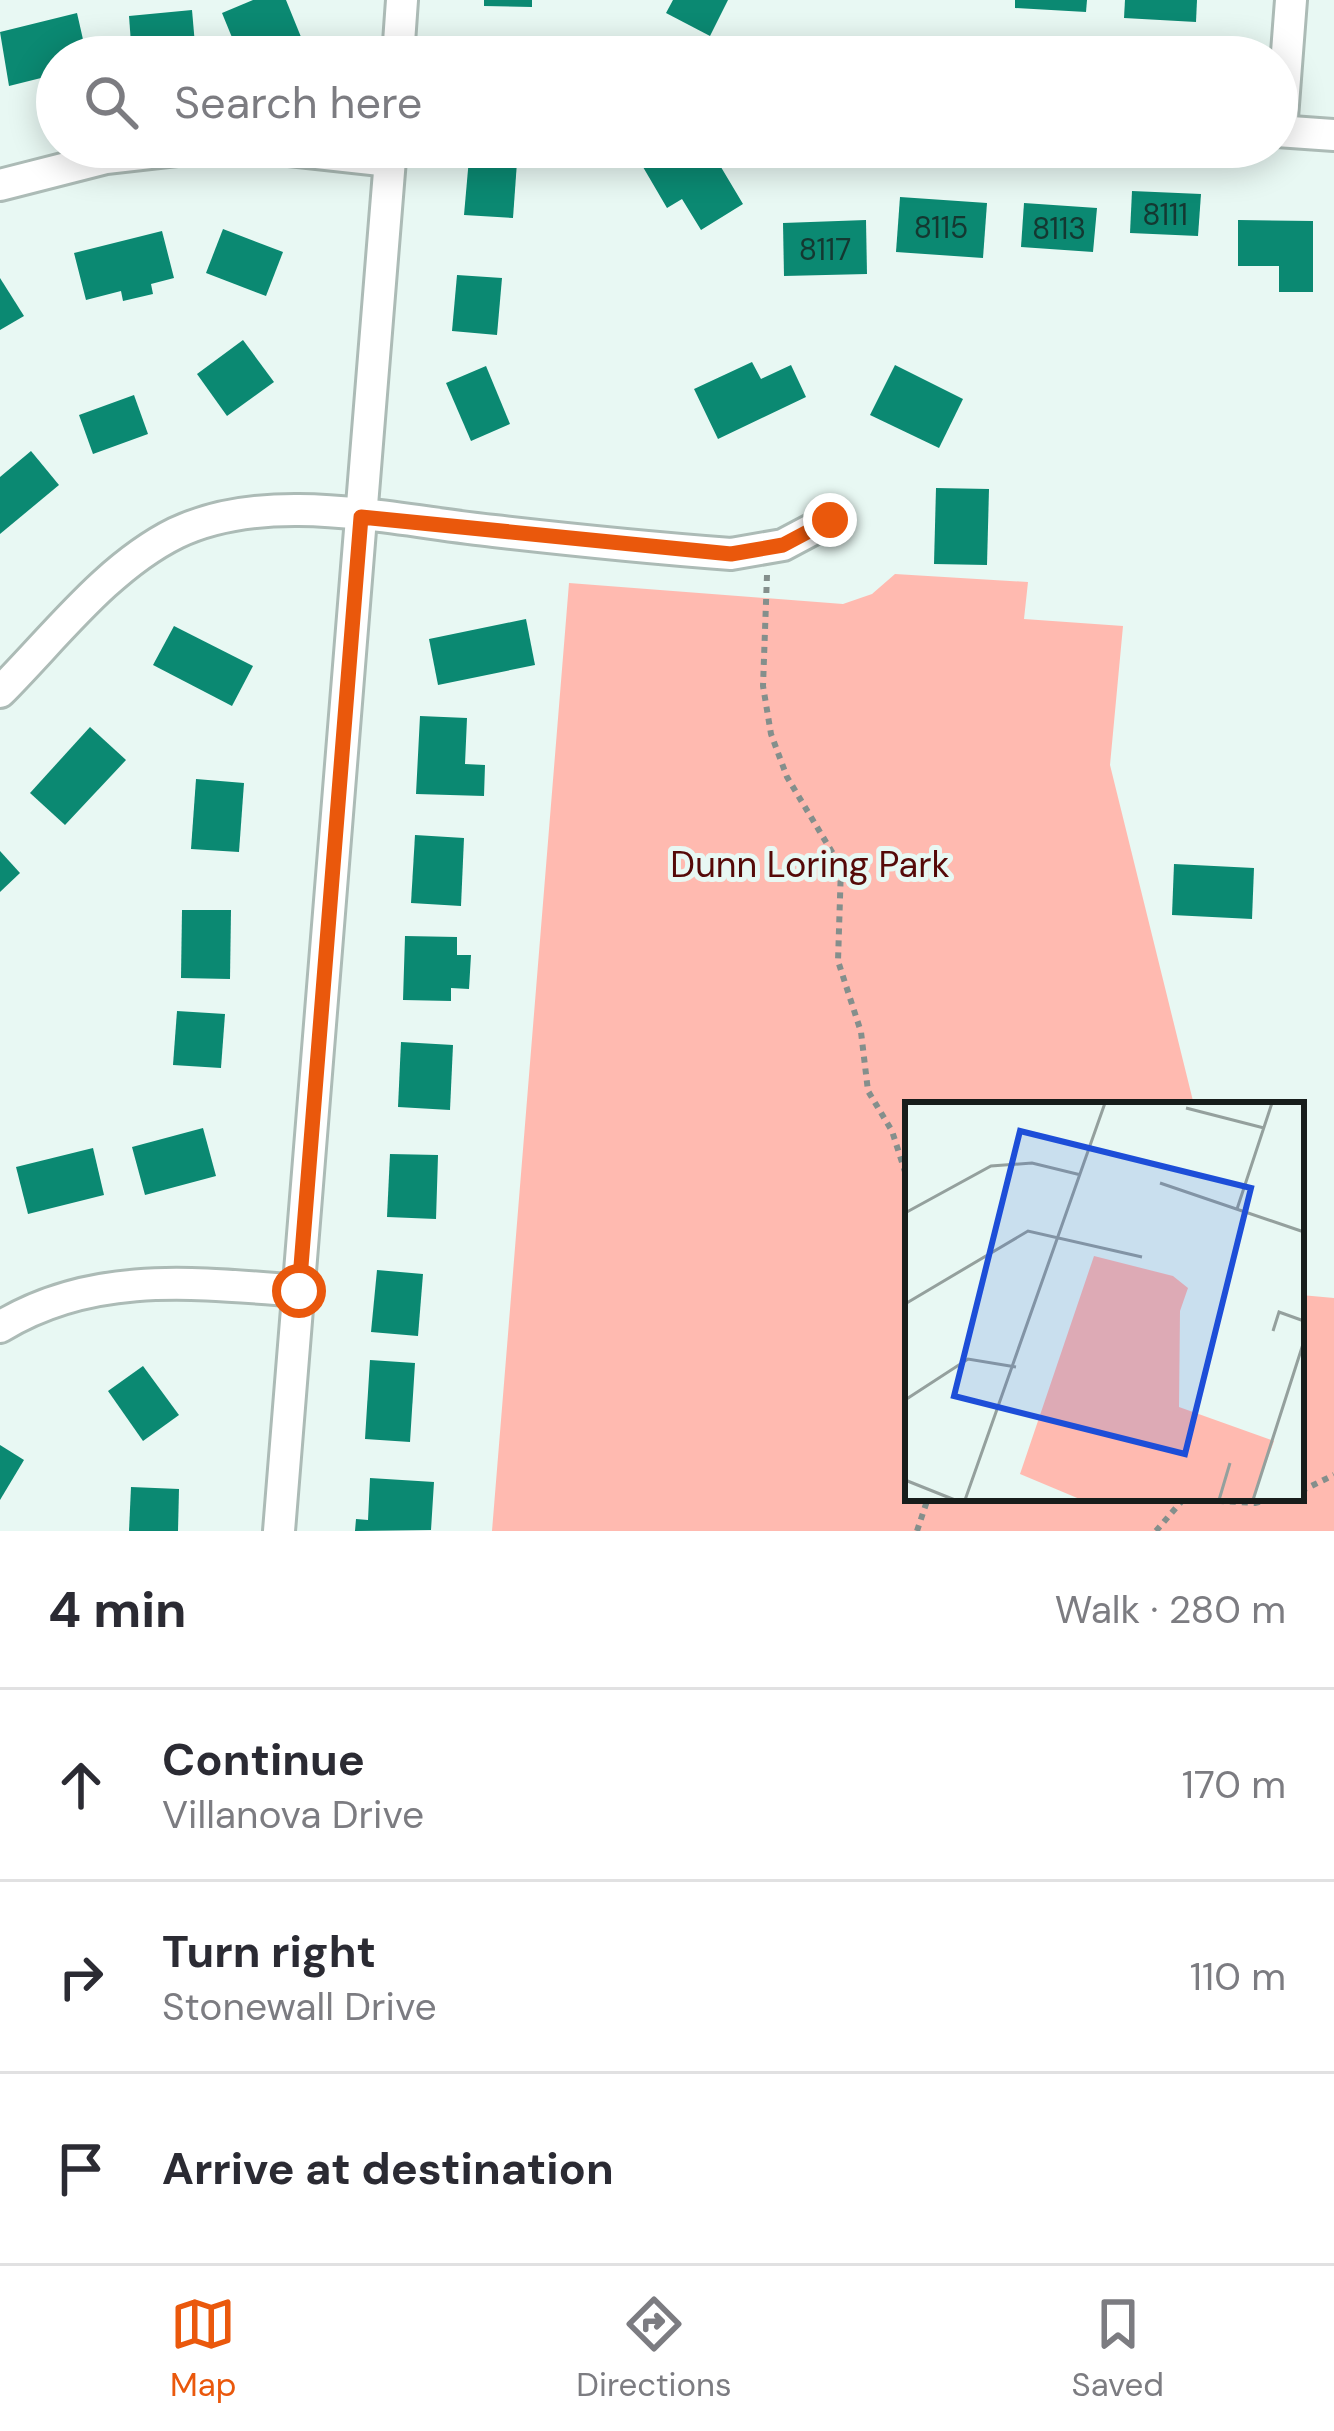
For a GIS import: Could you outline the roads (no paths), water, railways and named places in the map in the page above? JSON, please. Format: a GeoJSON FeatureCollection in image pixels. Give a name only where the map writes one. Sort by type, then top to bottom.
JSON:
{"type":"FeatureCollection","features":[{"type":"Feature","properties":{"kind":"street"},"geometry":{"type":"LineString","coordinates":[[399,36],[402,0]]}},
{"type":"Feature","properties":{"kind":"street"},"geometry":{"type":"LineString","coordinates":[[1288,36],[1291,0]]}},
{"type":"Feature","properties":{"kind":"street"},"geometry":{"type":"LineString","coordinates":[[1298,132],[1334,135]]}},
{"type":"Feature","properties":{"kind":"street"},"geometry":{"type":"LineString","coordinates":[[0,185],[67,168]]}},
{"type":"Feature","properties":{"kind":"street"},"geometry":{"type":"LineString","coordinates":[[279,1531],[389,168]]}},
{"type":"Feature","properties":{"kind":"street"},"geometry":{"type":"LineString","coordinates":[[0,692],[104,586],[178,532],[233,515],[277,511],[361,517],[710,552],[768,548],[830,520]]}},
{"type":"Feature","properties":{"kind":"street"},"geometry":{"type":"LineString","coordinates":[[0,1327],[85,1290],[154,1281],[299,1291]]}},
{"type":"Feature","properties":{"kind":"park label","name":"Dunn Loring Park"},"geometry":{"type":"Point","coordinates":[810,864]}}]}
